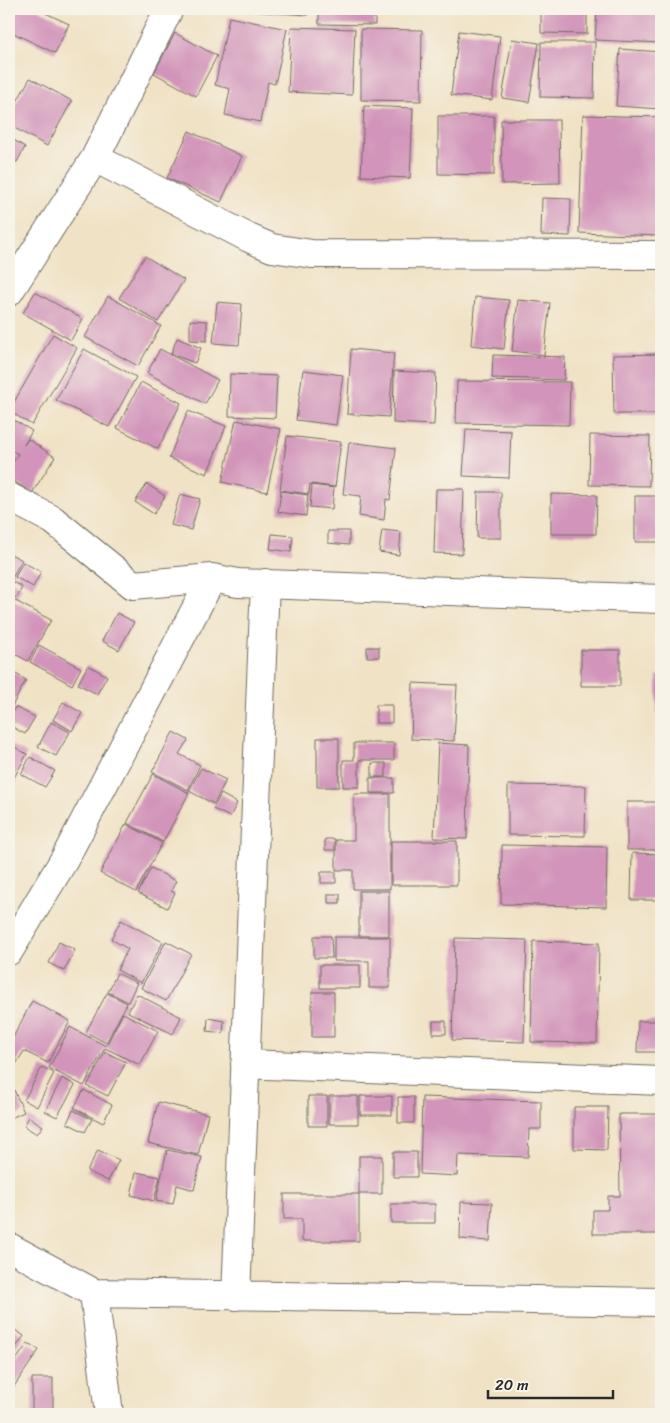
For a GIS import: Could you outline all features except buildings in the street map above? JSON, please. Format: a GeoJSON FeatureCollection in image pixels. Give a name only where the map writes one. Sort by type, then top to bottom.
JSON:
{"type":"FeatureCollection","features":[{"type":"Feature","properties":{"kind":"street"},"geometry":{"type":"LineString","coordinates":[[9,292],[95,158],[168,9]]}},
{"type":"Feature","properties":{"kind":"street"},"geometry":{"type":"LineString","coordinates":[[95,158],[272,248],[312,254],[661,256]]}},
{"type":"Feature","properties":{"kind":"street"},"geometry":{"type":"LineString","coordinates":[[9,497],[53,520],[133,585],[212,578],[238,582],[661,599]]}},
{"type":"Feature","properties":{"kind":"street"},"geometry":{"type":"LineString","coordinates":[[9,951],[64,860],[212,578]]}},
{"type":"Feature","properties":{"kind":"street"},"geometry":{"type":"LineString","coordinates":[[236,1296],[265,582]]}},
{"type":"Feature","properties":{"kind":"street"},"geometry":{"type":"LineString","coordinates":[[246,1064],[661,1081]]}},
{"type":"Feature","properties":{"kind":"street"},"geometry":{"type":"LineString","coordinates":[[9,1247],[94,1293],[661,1302]]}},
{"type":"Feature","properties":{"kind":"street"},"geometry":{"type":"LineString","coordinates":[[94,1293],[109,1414]]}}]}
